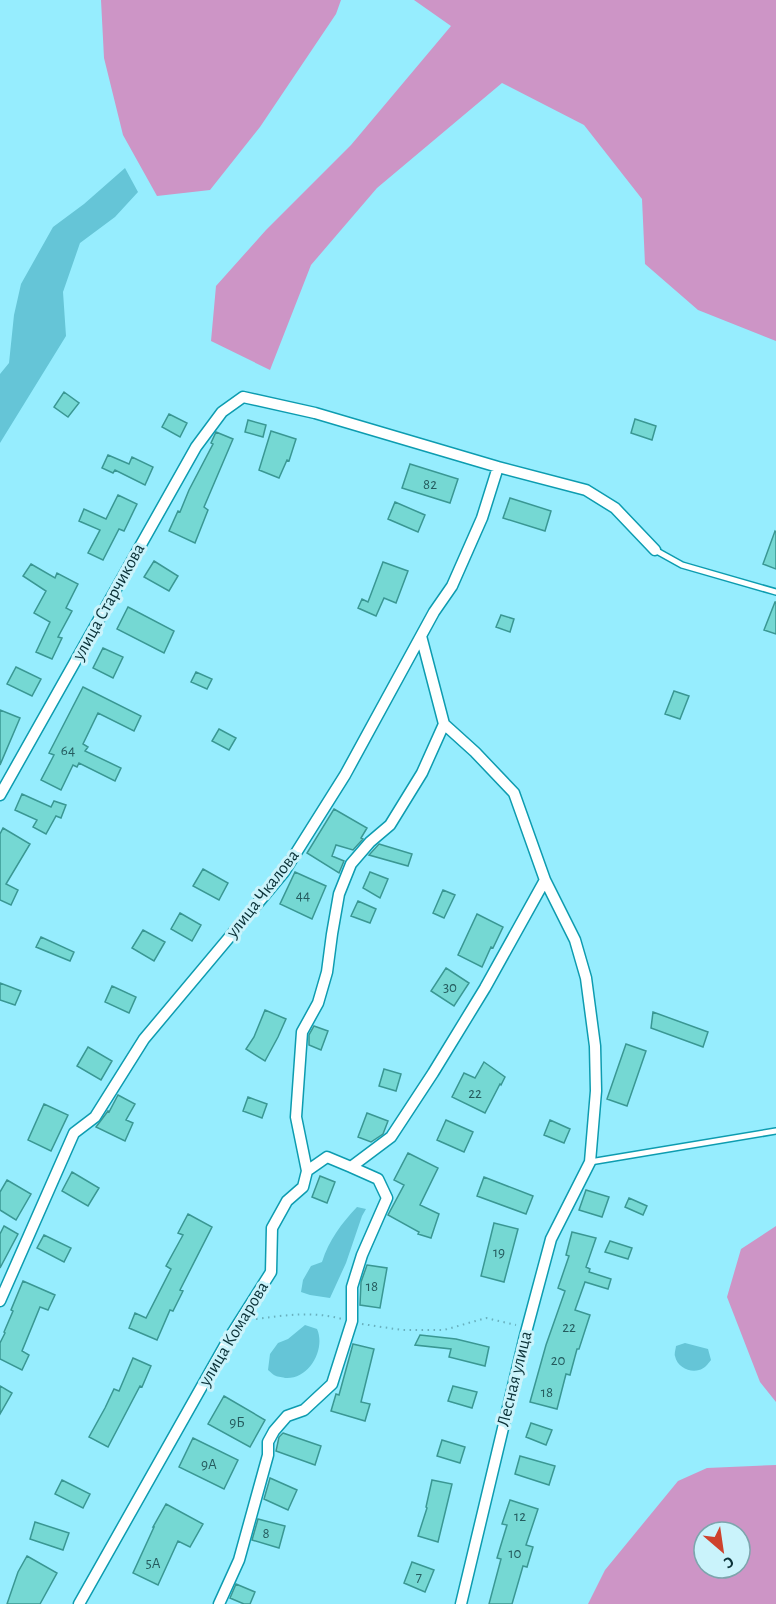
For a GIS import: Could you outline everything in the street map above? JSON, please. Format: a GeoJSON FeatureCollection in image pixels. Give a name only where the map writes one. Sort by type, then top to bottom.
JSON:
{"type":"FeatureCollection","features":[{"type":"Feature","properties":{"kind":"street","name":"улица Старчикова"},"geometry":{"type":"LineString","coordinates":[[0,795],[196,447],[222,412],[243,396],[315,413],[498,467]]}},
{"type":"Feature","properties":{"kind":"street"},"geometry":{"type":"LineString","coordinates":[[498,467],[586,490],[615,508],[655,550]]}},
{"type":"Feature","properties":{"kind":"street","name":"улица Чкалова"},"geometry":{"type":"LineString","coordinates":[[0,1301],[74,1133],[95,1117],[144,1039],[284,872],[345,775],[434,612],[452,586],[482,518],[498,467]]}},
{"type":"Feature","properties":{"kind":"street"},"geometry":{"type":"LineString","coordinates":[[421,636],[444,724],[475,752],[514,793],[545,880],[575,940],[586,978],[596,1046],[596,1091],[590,1162]]}},
{"type":"Feature","properties":{"kind":"street"},"geometry":{"type":"LineString","coordinates":[[219,1604],[238,1560],[268,1455],[268,1442],[287,1416],[304,1410],[332,1383],[352,1321],[352,1287],[362,1255],[387,1198],[378,1179],[327,1157],[307,1171],[296,1117],[302,1032],[318,1004],[327,972],[339,894],[351,864],[370,842],[390,825],[422,773],[444,724]]}},
{"type":"Feature","properties":{"kind":"street"},"geometry":{"type":"LineString","coordinates":[[351,1167],[391,1137],[485,988],[545,880]]}},
{"type":"Feature","properties":{"kind":"street","name":"Лесная улица"},"geometry":{"type":"LineString","coordinates":[[461,1604],[527,1328],[551,1239],[590,1162]]}},
{"type":"Feature","properties":{"kind":"street","name":"улица Комарова"},"geometry":{"type":"LineString","coordinates":[[79,1604],[222,1350],[271,1272],[272,1228],[287,1201],[303,1187],[307,1171]]}},
{"type":"Feature","properties":{"kind":"lane"},"geometry":{"type":"LineString","coordinates":[[655,550],[682,565],[776,592]]}},
{"type":"Feature","properties":{"kind":"lane"},"geometry":{"type":"LineString","coordinates":[[590,1162],[776,1131]]}},
{"type":"Feature","properties":{"kind":"path"},"geometry":{"type":"LineString","coordinates":[[240,1321],[292,1314],[325,1314],[402,1330],[444,1330],[486,1318],[527,1328]]}},
{"type":"Feature","properties":{"kind":"shaded area"},"geometry":{"type":"Polygon","coordinates":[[[101,0],[341,0],[336,14],[260,127],[210,190],[157,196],[123,135],[104,58],[101,0]]]}},
{"type":"Feature","properties":{"kind":"shaded area"},"geometry":{"type":"Polygon","coordinates":[[[414,0],[776,0],[776,341],[698,310],[645,264],[642,199],[584,125],[502,83],[377,188],[311,265],[270,370],[211,341],[216,286],[266,230],[351,145],[451,26],[414,0]]]}},
{"type":"Feature","properties":{"kind":"shaded area"},"geometry":{"type":"Polygon","coordinates":[[[776,1226],[776,1402],[760,1382],[727,1297],[741,1249],[776,1226]]]}},
{"type":"Feature","properties":{"kind":"shaded area"},"geometry":{"type":"Polygon","coordinates":[[[776,1465],[776,1604],[588,1604],[605,1570],[678,1481],[707,1468],[776,1465]]]}},
{"type":"Feature","properties":{"kind":"water"},"geometry":{"type":"Polygon","coordinates":[[[125,168],[138,192],[115,217],[80,243],[63,292],[66,336],[0,443],[0,374],[9,363],[14,315],[21,284],[53,227],[84,204],[125,168]]]}},
{"type":"Feature","properties":{"kind":"water"},"geometry":{"type":"Polygon","coordinates":[[[357,1207],[366,1209],[330,1298],[301,1292],[303,1280],[311,1266],[322,1262],[336,1233],[357,1207]]]}},
{"type":"Feature","properties":{"kind":"water"},"geometry":{"type":"Polygon","coordinates":[[[305,1325],[317,1329],[319,1337],[317,1354],[313,1362],[308,1369],[294,1377],[285,1378],[274,1375],[268,1370],[270,1354],[278,1343],[288,1339],[305,1325]]]}},
{"type":"Feature","properties":{"kind":"water"},"geometry":{"type":"Polygon","coordinates":[[[685,1343],[708,1349],[711,1360],[699,1370],[692,1371],[684,1368],[678,1363],[675,1355],[676,1346],[685,1343]]]}},
{"type":"Feature","properties":{"kind":"building"},"geometry":{"type":"Polygon","coordinates":[[[64,392],[79,403],[68,417],[54,407],[64,392]]]}},
{"type":"Feature","properties":{"kind":"building"},"geometry":{"type":"Polygon","coordinates":[[[169,414],[187,423],[180,437],[162,427],[169,414]]]}},
{"type":"Feature","properties":{"kind":"building"},"geometry":{"type":"Polygon","coordinates":[[[635,419],[656,426],[652,440],[631,433],[635,419]]]}},
{"type":"Feature","properties":{"kind":"building"},"geometry":{"type":"Polygon","coordinates":[[[248,420],[266,425],[263,437],[245,432],[248,420]]]}},
{"type":"Feature","properties":{"kind":"building"},"geometry":{"type":"Polygon","coordinates":[[[271,431],[296,439],[289,461],[287,460],[279,478],[259,470],[271,431]]]}},
{"type":"Feature","properties":{"kind":"building"},"geometry":{"type":"Polygon","coordinates":[[[216,432],[233,439],[204,507],[208,510],[195,543],[169,531],[213,444],[211,443],[216,432]]]}},
{"type":"Feature","properties":{"kind":"building"},"geometry":{"type":"Polygon","coordinates":[[[108,455],[129,464],[132,457],[153,467],[145,485],[115,470],[113,473],[102,468],[108,455]]]}},
{"type":"Feature","properties":{"kind":"building"},"geometry":{"type":"Polygon","coordinates":[[[410,464],[458,479],[450,503],[402,488],[410,464]]]}},
{"type":"Feature","properties":{"kind":"building"},"geometry":{"type":"Polygon","coordinates":[[[118,495],[137,504],[124,531],[119,529],[103,560],[88,553],[100,530],[79,521],[84,509],[106,519],[118,495]]]}},
{"type":"Feature","properties":{"kind":"building"},"geometry":{"type":"Polygon","coordinates":[[[510,498],[551,511],[545,531],[503,518],[510,498]]]}},
{"type":"Feature","properties":{"kind":"building"},"geometry":{"type":"Polygon","coordinates":[[[395,502],[425,515],[418,532],[388,519],[395,502]]]}},
{"type":"Feature","properties":{"kind":"building"},"geometry":{"type":"Polygon","coordinates":[[[776,532],[776,569],[763,564],[776,532]]]}},
{"type":"Feature","properties":{"kind":"building"},"geometry":{"type":"Polygon","coordinates":[[[154,561],[178,576],[169,591],[144,577],[154,561]]]}},
{"type":"Feature","properties":{"kind":"building"},"geometry":{"type":"Polygon","coordinates":[[[383,562],[408,571],[396,603],[384,598],[376,616],[358,608],[362,599],[368,602],[383,562]]]}},
{"type":"Feature","properties":{"kind":"building"},"geometry":{"type":"Polygon","coordinates":[[[31,564],[55,578],[57,573],[78,584],[66,608],[72,611],[58,637],[62,638],[52,659],[36,652],[50,622],[34,613],[46,591],[23,576],[31,564]]]}},
{"type":"Feature","properties":{"kind":"building"},"geometry":{"type":"Polygon","coordinates":[[[776,602],[776,634],[764,630],[776,602]]]}},
{"type":"Feature","properties":{"kind":"building"},"geometry":{"type":"Polygon","coordinates":[[[128,607],[174,631],[164,653],[117,629],[128,607]]]}},
{"type":"Feature","properties":{"kind":"building"},"geometry":{"type":"Polygon","coordinates":[[[501,615],[514,619],[510,632],[496,627],[501,615]]]}},
{"type":"Feature","properties":{"kind":"building"},"geometry":{"type":"Polygon","coordinates":[[[103,648],[123,657],[113,678],[93,668],[103,648]]]}},
{"type":"Feature","properties":{"kind":"building"},"geometry":{"type":"Polygon","coordinates":[[[16,667],[41,679],[32,696],[7,684],[16,667]]]}},
{"type":"Feature","properties":{"kind":"building"},"geometry":{"type":"Polygon","coordinates":[[[196,672],[212,679],[207,689],[191,682],[196,672]]]}},
{"type":"Feature","properties":{"kind":"building"},"geometry":{"type":"Polygon","coordinates":[[[83,687],[141,716],[134,731],[98,713],[83,744],[88,747],[85,751],[121,768],[115,781],[79,763],[77,767],[73,765],[61,790],[41,780],[54,755],[49,753],[83,687]]]}},
{"type":"Feature","properties":{"kind":"building"},"geometry":{"type":"Polygon","coordinates":[[[674,691],[689,696],[680,719],[665,714],[674,691]]]}},
{"type":"Feature","properties":{"kind":"building"},"geometry":{"type":"Polygon","coordinates":[[[0,710],[20,718],[0,765],[0,710]]]}},
{"type":"Feature","properties":{"kind":"building"},"geometry":{"type":"Polygon","coordinates":[[[219,729],[236,738],[229,750],[212,741],[219,729]]]}},
{"type":"Feature","properties":{"kind":"building"},"geometry":{"type":"Polygon","coordinates":[[[22,794],[51,807],[54,801],[66,805],[61,818],[56,816],[46,834],[33,827],[37,820],[15,810],[22,794]]]}},
{"type":"Feature","properties":{"kind":"building"},"geometry":{"type":"Polygon","coordinates":[[[334,809],[367,828],[361,838],[363,839],[353,850],[336,845],[332,856],[344,861],[339,873],[307,853],[334,809]]]}},
{"type":"Feature","properties":{"kind":"building"},"geometry":{"type":"Polygon","coordinates":[[[3,828],[30,844],[6,884],[18,890],[11,905],[0,900],[0,834],[3,828]]]}},
{"type":"Feature","properties":{"kind":"building"},"geometry":{"type":"Polygon","coordinates":[[[379,844],[412,854],[408,866],[369,855],[379,844]]]}},
{"type":"Feature","properties":{"kind":"building"},"geometry":{"type":"Polygon","coordinates":[[[203,869],[228,883],[219,900],[193,886],[203,869]]]}},
{"type":"Feature","properties":{"kind":"building"},"geometry":{"type":"Polygon","coordinates":[[[295,872],[326,886],[312,919],[280,904],[295,872]]]}},
{"type":"Feature","properties":{"kind":"building"},"geometry":{"type":"Polygon","coordinates":[[[370,872],[388,879],[380,898],[363,888],[370,872]]]}},
{"type":"Feature","properties":{"kind":"building"},"geometry":{"type":"Polygon","coordinates":[[[443,890],[455,895],[444,918],[433,913],[443,890]]]}},
{"type":"Feature","properties":{"kind":"building"},"geometry":{"type":"Polygon","coordinates":[[[358,901],[376,909],[370,923],[351,916],[358,901]]]}},
{"type":"Feature","properties":{"kind":"building"},"geometry":{"type":"Polygon","coordinates":[[[180,913],[201,925],[192,941],[171,929],[180,913]]]}},
{"type":"Feature","properties":{"kind":"building"},"geometry":{"type":"Polygon","coordinates":[[[477,914],[503,927],[482,967],[458,955],[477,914]]]}},
{"type":"Feature","properties":{"kind":"building"},"geometry":{"type":"Polygon","coordinates":[[[143,930],[165,942],[154,961],[132,948],[143,930]]]}},
{"type":"Feature","properties":{"kind":"building"},"geometry":{"type":"Polygon","coordinates":[[[41,937],[74,952],[70,961],[36,947],[41,937]]]}},
{"type":"Feature","properties":{"kind":"building"},"geometry":{"type":"Polygon","coordinates":[[[446,968],[469,983],[454,1006],[431,991],[446,968]]]}},
{"type":"Feature","properties":{"kind":"building"},"geometry":{"type":"Polygon","coordinates":[[[0,983],[21,991],[15,1005],[0,1000],[0,983]]]}},
{"type":"Feature","properties":{"kind":"building"},"geometry":{"type":"Polygon","coordinates":[[[112,986],[136,997],[129,1013],[105,1002],[112,986]]]}},
{"type":"Feature","properties":{"kind":"building"},"geometry":{"type":"Polygon","coordinates":[[[265,1010],[286,1019],[265,1061],[246,1049],[254,1037],[265,1010]]]}},
{"type":"Feature","properties":{"kind":"building"},"geometry":{"type":"Polygon","coordinates":[[[653,1012],[708,1032],[703,1047],[651,1028],[653,1012]]]}},
{"type":"Feature","properties":{"kind":"building"},"geometry":{"type":"Polygon","coordinates":[[[314,1026],[328,1031],[321,1050],[309,1045],[309,1035],[314,1026]]]}},
{"type":"Feature","properties":{"kind":"building"},"geometry":{"type":"Polygon","coordinates":[[[626,1044],[646,1051],[627,1106],[607,1099],[626,1044]]]}},
{"type":"Feature","properties":{"kind":"building"},"geometry":{"type":"Polygon","coordinates":[[[88,1047],[112,1061],[101,1080],[77,1066],[88,1047]]]}},
{"type":"Feature","properties":{"kind":"building"},"geometry":{"type":"Polygon","coordinates":[[[484,1062],[505,1077],[485,1113],[452,1097],[464,1073],[475,1078],[484,1062]]]}},
{"type":"Feature","properties":{"kind":"building"},"geometry":{"type":"Polygon","coordinates":[[[384,1069],[401,1074],[396,1091],[379,1086],[384,1069]]]}},
{"type":"Feature","properties":{"kind":"building"},"geometry":{"type":"Polygon","coordinates":[[[118,1095],[135,1104],[126,1120],[133,1123],[125,1141],[96,1127],[109,1112],[118,1095]]]}},
{"type":"Feature","properties":{"kind":"building"},"geometry":{"type":"Polygon","coordinates":[[[248,1097],[267,1104],[262,1118],[243,1111],[248,1097]]]}},
{"type":"Feature","properties":{"kind":"building"},"geometry":{"type":"Polygon","coordinates":[[[44,1104],[68,1115],[51,1151],[28,1140],[44,1104]]]}},
{"type":"Feature","properties":{"kind":"building"},"geometry":{"type":"Polygon","coordinates":[[[367,1113],[388,1121],[383,1134],[371,1142],[358,1137],[367,1113]]]}},
{"type":"Feature","properties":{"kind":"building"},"geometry":{"type":"Polygon","coordinates":[[[446,1120],[473,1132],[464,1152],[437,1140],[446,1120]]]}},
{"type":"Feature","properties":{"kind":"building"},"geometry":{"type":"Polygon","coordinates":[[[550,1120],[570,1129],[564,1143],[544,1135],[550,1120]]]}},
{"type":"Feature","properties":{"kind":"building"},"geometry":{"type":"Polygon","coordinates":[[[408,1153],[438,1168],[420,1205],[439,1214],[431,1238],[418,1234],[419,1232],[388,1215],[404,1185],[394,1180],[408,1153]]]}},
{"type":"Feature","properties":{"kind":"building"},"geometry":{"type":"Polygon","coordinates":[[[72,1172],[99,1188],[88,1206],[62,1191],[72,1172]]]}},
{"type":"Feature","properties":{"kind":"building"},"geometry":{"type":"Polygon","coordinates":[[[320,1176],[335,1182],[327,1203],[312,1197],[320,1176]]]}},
{"type":"Feature","properties":{"kind":"building"},"geometry":{"type":"Polygon","coordinates":[[[484,1177],[533,1196],[526,1214],[477,1196],[484,1177]]]}},
{"type":"Feature","properties":{"kind":"building"},"geometry":{"type":"Polygon","coordinates":[[[7,1180],[31,1194],[16,1220],[0,1210],[0,1192],[7,1180]]]}},
{"type":"Feature","properties":{"kind":"building"},"geometry":{"type":"Polygon","coordinates":[[[586,1190],[609,1197],[602,1217],[579,1210],[586,1190]]]}},
{"type":"Feature","properties":{"kind":"building"},"geometry":{"type":"Polygon","coordinates":[[[629,1198],[647,1206],[643,1215],[625,1207],[629,1198]]]}},
{"type":"Feature","properties":{"kind":"building"},"geometry":{"type":"Polygon","coordinates":[[[188,1214],[212,1227],[180,1290],[183,1291],[173,1311],[170,1310],[157,1340],[129,1328],[135,1313],[146,1318],[171,1269],[166,1266],[183,1235],[178,1233],[188,1214]]]}},
{"type":"Feature","properties":{"kind":"building"},"geometry":{"type":"Polygon","coordinates":[[[494,1223],[518,1229],[504,1282],[481,1276],[494,1223]]]}},
{"type":"Feature","properties":{"kind":"building"},"geometry":{"type":"Polygon","coordinates":[[[4,1226],[18,1234],[0,1268],[0,1234],[4,1226]]]}},
{"type":"Feature","properties":{"kind":"building"},"geometry":{"type":"Polygon","coordinates":[[[572,1232],[596,1238],[586,1267],[590,1269],[589,1272],[611,1279],[608,1289],[585,1282],[575,1310],[590,1315],[570,1375],[566,1374],[557,1409],[530,1402],[546,1345],[565,1291],[558,1288],[569,1256],[566,1255],[572,1232]]]}},
{"type":"Feature","properties":{"kind":"building"},"geometry":{"type":"Polygon","coordinates":[[[44,1235],[71,1248],[64,1262],[37,1248],[44,1235]]]}},
{"type":"Feature","properties":{"kind":"building"},"geometry":{"type":"Polygon","coordinates":[[[610,1241],[632,1248],[628,1259],[605,1252],[610,1241]]]}},
{"type":"Feature","properties":{"kind":"building"},"geometry":{"type":"Polygon","coordinates":[[[367,1265],[387,1268],[380,1308],[360,1305],[361,1282],[367,1265]]]}},
{"type":"Feature","properties":{"kind":"building"},"geometry":{"type":"Polygon","coordinates":[[[23,1281],[55,1295],[48,1310],[40,1307],[22,1351],[29,1355],[22,1370],[0,1359],[0,1343],[23,1281]]]}},
{"type":"Feature","properties":{"kind":"building"},"geometry":{"type":"Polygon","coordinates":[[[420,1335],[456,1339],[489,1347],[485,1366],[449,1357],[451,1349],[415,1345],[420,1335]]]}},
{"type":"Feature","properties":{"kind":"building"},"geometry":{"type":"Polygon","coordinates":[[[353,1344],[374,1349],[361,1402],[370,1404],[365,1421],[331,1411],[336,1394],[339,1395],[353,1344]]]}},
{"type":"Feature","properties":{"kind":"building"},"geometry":{"type":"Polygon","coordinates":[[[133,1358],[151,1366],[142,1387],[140,1386],[108,1447],[89,1437],[114,1389],[119,1391],[133,1358]]]}},
{"type":"Feature","properties":{"kind":"building"},"geometry":{"type":"Polygon","coordinates":[[[0,1386],[12,1393],[0,1414],[0,1386]]]}},
{"type":"Feature","properties":{"kind":"building"},"geometry":{"type":"Polygon","coordinates":[[[453,1386],[477,1392],[472,1408],[448,1401],[453,1386]]]}},
{"type":"Feature","properties":{"kind":"building"},"geometry":{"type":"Polygon","coordinates":[[[224,1396],[265,1420],[250,1447],[208,1424],[224,1396]]]}},
{"type":"Feature","properties":{"kind":"building"},"geometry":{"type":"Polygon","coordinates":[[[531,1423],[552,1430],[546,1445],[526,1437],[531,1423]]]}},
{"type":"Feature","properties":{"kind":"building"},"geometry":{"type":"Polygon","coordinates":[[[283,1433],[321,1446],[315,1465],[276,1451],[279,1437],[283,1433]]]}},
{"type":"Feature","properties":{"kind":"building"},"geometry":{"type":"Polygon","coordinates":[[[193,1438],[238,1460],[224,1489],[179,1467],[193,1438]]]}},
{"type":"Feature","properties":{"kind":"building"},"geometry":{"type":"Polygon","coordinates":[[[442,1440],[465,1447],[460,1463],[437,1456],[442,1440]]]}},
{"type":"Feature","properties":{"kind":"building"},"geometry":{"type":"Polygon","coordinates":[[[520,1456],[555,1466],[549,1485],[515,1474],[520,1456]]]}},
{"type":"Feature","properties":{"kind":"building"},"geometry":{"type":"Polygon","coordinates":[[[270,1478],[297,1490],[288,1510],[264,1499],[270,1478]]]}},
{"type":"Feature","properties":{"kind":"building"},"geometry":{"type":"Polygon","coordinates":[[[62,1480],[90,1494],[83,1508],[55,1494],[62,1480]]]}},
{"type":"Feature","properties":{"kind":"building"},"geometry":{"type":"Polygon","coordinates":[[[432,1480],[452,1484],[438,1542],[418,1536],[427,1508],[432,1480]]]}},
{"type":"Feature","properties":{"kind":"building"},"geometry":{"type":"Polygon","coordinates":[[[510,1500],[538,1509],[526,1545],[533,1547],[527,1567],[523,1566],[512,1604],[489,1604],[501,1559],[497,1558],[507,1525],[502,1524],[510,1500]]]}},
{"type":"Feature","properties":{"kind":"building"},"geometry":{"type":"Polygon","coordinates":[[[166,1504],[203,1524],[190,1547],[178,1541],[158,1585],[133,1573],[153,1527],[166,1504]]]}},
{"type":"Feature","properties":{"kind":"building"},"geometry":{"type":"Polygon","coordinates":[[[258,1519],[285,1526],[279,1548],[252,1540],[258,1519]]]}},
{"type":"Feature","properties":{"kind":"building"},"geometry":{"type":"Polygon","coordinates":[[[35,1522],[69,1533],[63,1550],[30,1539],[35,1522]]]}},
{"type":"Feature","properties":{"kind":"building"},"geometry":{"type":"Polygon","coordinates":[[[27,1556],[57,1573],[40,1604],[7,1604],[18,1572],[27,1556]]]}},
{"type":"Feature","properties":{"kind":"building"},"geometry":{"type":"Polygon","coordinates":[[[412,1562],[434,1570],[425,1592],[404,1583],[412,1562]]]}},
{"type":"Feature","properties":{"kind":"building"},"geometry":{"type":"Polygon","coordinates":[[[236,1584],[255,1592],[250,1604],[230,1598],[236,1584]]]}}]}
